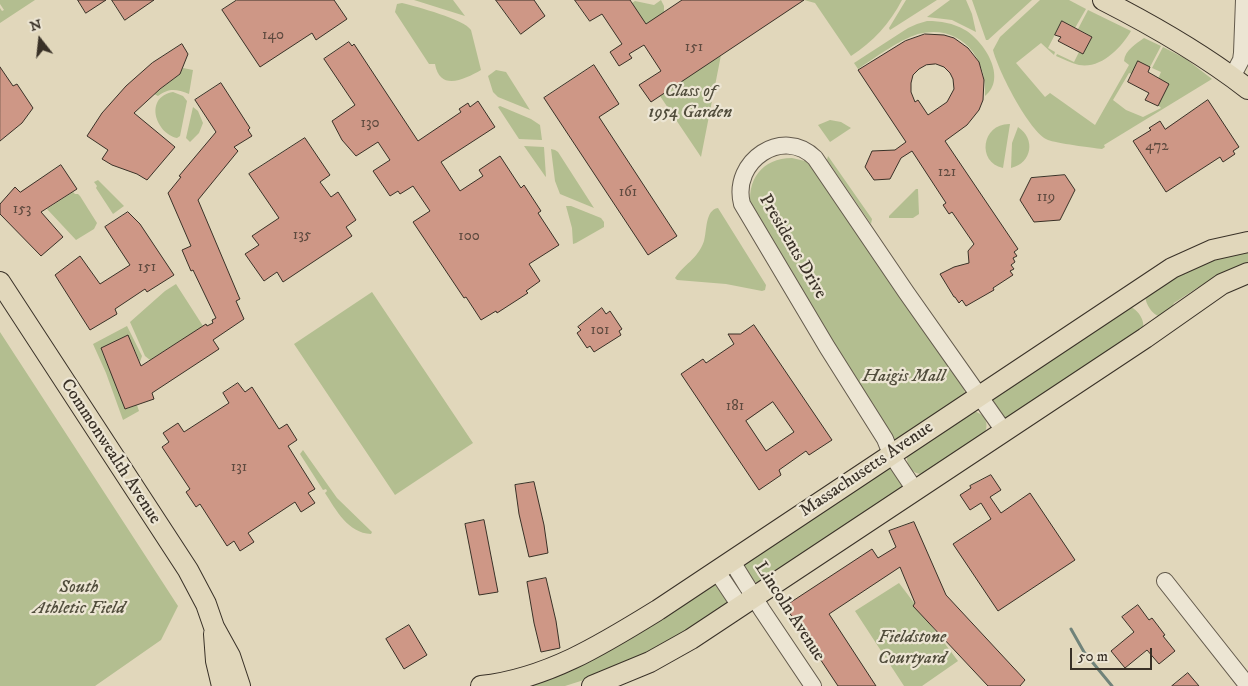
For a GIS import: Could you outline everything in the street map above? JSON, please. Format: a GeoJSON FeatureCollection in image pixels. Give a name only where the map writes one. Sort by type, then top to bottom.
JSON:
{"type":"FeatureCollection","features":[{"type":"Feature","properties":{"kind":"main road"},"geometry":{"type":"LineString","coordinates":[[1103,0],[1208,59],[1248,89]]}},
{"type":"Feature","properties":{"kind":"main road","name":"Massachusetts Avenue"},"geometry":{"type":"LineString","coordinates":[[481,686],[511,681],[539,673],[588,652],[658,610],[1172,268],[1212,250],[1248,242]]}},
{"type":"Feature","properties":{"kind":"main road"},"geometry":{"type":"LineString","coordinates":[[592,686],[620,676],[658,658],[691,639],[1157,330],[1222,284],[1248,273]]}},
{"type":"Feature","properties":{"kind":"main road","name":"Commonwealth Avenue"},"geometry":{"type":"LineString","coordinates":[[0,282],[188,570],[206,604],[214,627],[230,656],[240,686]]}},
{"type":"Feature","properties":{"kind":"main road","name":"Commonwealth Avenue"},"geometry":{"type":"LineString","coordinates":[[214,627],[216,661],[222,686]]}},
{"type":"Feature","properties":{"kind":"street"},"geometry":{"type":"LineString","coordinates":[[1232,77],[1241,60],[1244,0]]}},
{"type":"Feature","properties":{"kind":"street","name":"Presidents Drive"},"geometry":{"type":"LineString","coordinates":[[915,490],[891,454],[885,439],[827,347],[742,204],[740,195],[742,176],[758,156],[774,148],[784,146],[802,148],[815,158],[1004,431]]}},
{"type":"Feature","properties":{"kind":"street","name":"Lincoln Avenue"},"geometry":{"type":"LineString","coordinates":[[724,565],[747,601],[813,686]]}},
{"type":"Feature","properties":{"kind":"street"},"geometry":{"type":"LineString","coordinates":[[1165,581],[1248,686]]}},
{"type":"Feature","properties":{"kind":"green space"},"geometry":{"type":"Polygon","coordinates":[[[0,0],[35,0],[0,23],[0,8],[2,11],[4,10],[0,0]]]}},
{"type":"Feature","properties":{"kind":"green space"},"geometry":{"type":"Polygon","coordinates":[[[414,0],[453,0],[465,16],[414,0]]]}},
{"type":"Feature","properties":{"kind":"green space"},"geometry":{"type":"Polygon","coordinates":[[[661,0],[664,11],[667,12],[646,24],[632,3],[635,1],[654,5],[661,0]]]}},
{"type":"Feature","properties":{"kind":"green space"},"geometry":{"type":"Polygon","coordinates":[[[804,0],[902,0],[880,31],[867,45],[851,56],[815,3],[804,0]]]}},
{"type":"Feature","properties":{"kind":"green space"},"geometry":{"type":"Polygon","coordinates":[[[906,0],[937,0],[890,30],[889,28],[906,0]]]}},
{"type":"Feature","properties":{"kind":"green space"},"geometry":{"type":"Polygon","coordinates":[[[950,0],[966,0],[972,14],[976,32],[952,20],[927,17],[950,0]]]}},
{"type":"Feature","properties":{"kind":"green space"},"geometry":{"type":"Polygon","coordinates":[[[972,0],[1032,0],[986,40],[972,0]]]}},
{"type":"Feature","properties":{"kind":"green space"},"geometry":{"type":"Polygon","coordinates":[[[1040,0],[1069,0],[1086,9],[1075,28],[1062,21],[1048,48],[1055,52],[1054,55],[1041,43],[1016,63],[1045,97],[1050,93],[1095,125],[1129,65],[1124,61],[1126,54],[1144,38],[1161,46],[1150,67],[1138,62],[1132,74],[1129,73],[1113,100],[1126,110],[1143,117],[1161,108],[1158,105],[1158,79],[1161,72],[1152,68],[1163,47],[1186,59],[1212,79],[1104,145],[1105,147],[1102,149],[1048,140],[1040,135],[1015,100],[993,50],[1000,37],[1040,0]]]}},
{"type":"Feature","properties":{"kind":"green space"},"geometry":{"type":"Polygon","coordinates":[[[402,3],[440,14],[467,26],[471,30],[481,70],[468,77],[454,81],[442,78],[435,64],[429,64],[395,12],[397,4],[402,3]]]}},
{"type":"Feature","properties":{"kind":"green space"},"geometry":{"type":"Polygon","coordinates":[[[1088,10],[1131,31],[1110,56],[1095,64],[1079,65],[1056,56],[1057,54],[1074,62],[1079,52],[1083,54],[1092,37],[1078,29],[1088,10]]]}},
{"type":"Feature","properties":{"kind":"green space"},"geometry":{"type":"Polygon","coordinates":[[[927,21],[942,22],[965,30],[986,51],[994,70],[994,80],[992,88],[985,96],[982,68],[976,56],[958,38],[946,34],[933,32],[918,34],[879,54],[858,69],[854,63],[908,28],[927,21]]]}},
{"type":"Feature","properties":{"kind":"green space","name":"Class of 1954 Garden"},"geometry":{"type":"Polygon","coordinates":[[[721,55],[701,157],[660,96],[721,55]]]}},
{"type":"Feature","properties":{"kind":"green space"},"geometry":{"type":"Polygon","coordinates":[[[183,68],[193,70],[189,94],[173,90],[158,96],[154,94],[180,74],[183,68]]]}},
{"type":"Feature","properties":{"kind":"green space"},"geometry":{"type":"Polygon","coordinates":[[[496,70],[506,72],[530,110],[498,97],[493,92],[488,76],[496,70]]]}},
{"type":"Feature","properties":{"kind":"green space"},"geometry":{"type":"Polygon","coordinates":[[[173,92],[183,96],[187,101],[180,136],[177,138],[169,135],[163,129],[158,123],[156,115],[158,101],[164,95],[173,92]]]}},
{"type":"Feature","properties":{"kind":"green space"},"geometry":{"type":"Polygon","coordinates":[[[500,106],[531,119],[540,125],[542,140],[519,139],[498,107],[500,106]]]}},
{"type":"Feature","properties":{"kind":"green space"},"geometry":{"type":"Polygon","coordinates":[[[193,107],[198,111],[203,123],[199,133],[190,142],[186,138],[193,107]]]}},
{"type":"Feature","properties":{"kind":"green space"},"geometry":{"type":"Polygon","coordinates":[[[830,120],[841,122],[851,128],[830,142],[818,125],[830,120]]]}},
{"type":"Feature","properties":{"kind":"green space"},"geometry":{"type":"Polygon","coordinates":[[[1010,124],[1003,168],[994,164],[989,158],[986,151],[986,143],[988,136],[993,130],[1001,125],[1010,124]]]}},
{"type":"Feature","properties":{"kind":"green space"},"geometry":{"type":"Polygon","coordinates":[[[1018,127],[1027,138],[1029,150],[1023,161],[1011,168],[1012,143],[1018,127]]]}},
{"type":"Feature","properties":{"kind":"green space"},"geometry":{"type":"Polygon","coordinates":[[[524,146],[544,147],[546,177],[545,176],[524,146]]]}},
{"type":"Feature","properties":{"kind":"green space"},"geometry":{"type":"Polygon","coordinates":[[[551,149],[558,152],[594,208],[560,194],[555,181],[551,149]]]}},
{"type":"Feature","properties":{"kind":"green space"},"geometry":{"type":"Polygon","coordinates":[[[828,156],[872,219],[871,224],[827,160],[828,156]]]}},
{"type":"Feature","properties":{"kind":"green space","name":"Haigis Mall"},"geometry":{"type":"Polygon","coordinates":[[[792,158],[805,161],[813,166],[964,387],[965,394],[898,440],[890,437],[751,209],[751,189],[758,173],[772,162],[792,158]]]}},
{"type":"Feature","properties":{"kind":"green space"},"geometry":{"type":"Polygon","coordinates":[[[98,180],[124,206],[113,214],[96,188],[97,186],[94,182],[98,180]]]}},
{"type":"Feature","properties":{"kind":"green space"},"geometry":{"type":"Polygon","coordinates":[[[918,189],[919,214],[913,218],[889,218],[889,216],[918,189]]]}},
{"type":"Feature","properties":{"kind":"green space"},"geometry":{"type":"Polygon","coordinates":[[[73,192],[80,196],[97,223],[94,229],[76,240],[47,209],[73,192]]]}},
{"type":"Feature","properties":{"kind":"green space"},"geometry":{"type":"Polygon","coordinates":[[[566,206],[571,206],[601,218],[604,222],[604,227],[573,244],[572,228],[566,206]]]}},
{"type":"Feature","properties":{"kind":"green space"},"geometry":{"type":"Polygon","coordinates":[[[718,208],[766,285],[765,290],[726,284],[677,280],[675,278],[698,253],[704,241],[709,217],[718,208]]]}},
{"type":"Feature","properties":{"kind":"green space"},"geometry":{"type":"Polygon","coordinates":[[[1248,248],[1248,263],[1219,275],[1197,288],[1174,303],[1170,311],[1160,317],[1154,314],[1148,306],[1145,296],[1175,273],[1248,248]]]}},
{"type":"Feature","properties":{"kind":"green space"},"geometry":{"type":"Polygon","coordinates":[[[176,284],[203,326],[150,360],[145,356],[130,322],[165,291],[176,284]]]}},
{"type":"Feature","properties":{"kind":"green space"},"geometry":{"type":"Polygon","coordinates":[[[372,292],[473,443],[395,495],[294,344],[372,292]]]}},
{"type":"Feature","properties":{"kind":"green space"},"geometry":{"type":"Polygon","coordinates":[[[1131,307],[1141,316],[1143,329],[1006,418],[997,411],[992,399],[1131,307]]]}},
{"type":"Feature","properties":{"kind":"green space"},"geometry":{"type":"Polygon","coordinates":[[[127,326],[142,356],[140,362],[128,335],[101,349],[126,409],[137,405],[139,411],[123,420],[93,344],[127,326]]]}},
{"type":"Feature","properties":{"kind":"green space","name":"South Athletic Field"},"geometry":{"type":"Polygon","coordinates":[[[0,332],[178,606],[161,640],[95,686],[0,686],[0,332]]]}},
{"type":"Feature","properties":{"kind":"green space"},"geometry":{"type":"Polygon","coordinates":[[[972,411],[980,414],[985,419],[986,431],[984,435],[925,474],[914,472],[909,467],[907,455],[972,411]]]}},
{"type":"Feature","properties":{"kind":"green space"},"geometry":{"type":"Polygon","coordinates":[[[303,450],[337,498],[372,532],[371,534],[356,530],[338,513],[325,493],[326,489],[323,490],[300,454],[303,450]]]}},
{"type":"Feature","properties":{"kind":"green space"},"geometry":{"type":"Polygon","coordinates":[[[889,467],[898,476],[902,487],[760,583],[752,581],[743,568],[744,562],[889,467]]]}},
{"type":"Feature","properties":{"kind":"green space"},"geometry":{"type":"Polygon","coordinates":[[[716,583],[727,601],[726,605],[696,627],[609,672],[565,686],[519,686],[716,583]]]}},
{"type":"Feature","properties":{"kind":"green space","name":"Fieldstone Courtyard"},"geometry":{"type":"Polygon","coordinates":[[[899,583],[958,661],[922,686],[904,686],[855,611],[899,583]]]}},
{"type":"Feature","properties":{"kind":"building"},"geometry":{"type":"Polygon","coordinates":[[[78,0],[106,0],[86,13],[78,0]]]}},
{"type":"Feature","properties":{"kind":"building"},"geometry":{"type":"Polygon","coordinates":[[[112,0],[154,0],[125,20],[112,0]]]}},
{"type":"Feature","properties":{"kind":"building"},"geometry":{"type":"Polygon","coordinates":[[[237,0],[334,0],[347,19],[316,40],[312,33],[260,67],[222,10],[237,0]]]}},
{"type":"Feature","properties":{"kind":"building"},"geometry":{"type":"Polygon","coordinates":[[[496,0],[534,0],[545,16],[521,34],[496,0]]]}},
{"type":"Feature","properties":{"kind":"building"},"geometry":{"type":"Polygon","coordinates":[[[575,0],[630,0],[646,24],[682,0],[804,0],[651,102],[639,85],[661,71],[644,45],[629,54],[632,58],[619,66],[610,52],[622,44],[602,14],[590,21],[575,0]]]}},
{"type":"Feature","properties":{"kind":"building"},"geometry":{"type":"Polygon","coordinates":[[[1062,21],[1092,37],[1083,54],[1058,41],[1061,37],[1055,35],[1062,21]]]}},
{"type":"Feature","properties":{"kind":"building"},"geometry":{"type":"Polygon","coordinates":[[[925,34],[944,35],[954,38],[968,48],[979,62],[984,80],[983,100],[979,110],[967,125],[945,141],[1018,249],[1014,252],[1017,256],[1013,258],[1015,262],[1011,265],[1014,269],[1010,271],[1013,275],[993,288],[994,290],[966,306],[962,300],[959,303],[954,297],[940,274],[954,267],[969,263],[968,251],[974,244],[952,212],[949,214],[943,205],[946,203],[912,151],[901,158],[890,179],[874,180],[865,167],[872,151],[895,150],[906,142],[858,70],[905,41],[925,34]],[[936,64],[926,65],[913,75],[911,92],[915,102],[918,100],[928,115],[947,102],[954,89],[953,79],[944,67],[936,64]]]}},
{"type":"Feature","properties":{"kind":"building"},"geometry":{"type":"Polygon","coordinates":[[[349,42],[352,46],[354,44],[418,141],[461,112],[459,109],[468,103],[470,107],[478,101],[495,127],[441,162],[460,191],[483,176],[479,170],[500,156],[521,188],[524,185],[541,211],[538,213],[559,245],[529,264],[540,281],[526,291],[528,293],[497,313],[496,311],[481,320],[413,222],[430,211],[413,186],[400,194],[398,191],[390,196],[373,171],[390,160],[378,142],[356,156],[342,140],[332,121],[355,105],[324,59],[349,42]]]}},
{"type":"Feature","properties":{"kind":"building"},"geometry":{"type":"Polygon","coordinates":[[[182,44],[188,54],[180,74],[134,113],[175,147],[147,180],[102,159],[108,150],[87,136],[102,113],[126,86],[152,63],[182,44]]]}},
{"type":"Feature","properties":{"kind":"building"},"geometry":{"type":"Polygon","coordinates":[[[1138,61],[1150,67],[1148,72],[1169,84],[1158,106],[1145,100],[1149,93],[1128,82],[1138,61]]]}},
{"type":"Feature","properties":{"kind":"building"},"geometry":{"type":"Polygon","coordinates":[[[594,65],[619,104],[599,117],[677,236],[648,255],[544,98],[594,65]]]}},
{"type":"Feature","properties":{"kind":"building"},"geometry":{"type":"Polygon","coordinates":[[[0,67],[13,86],[17,84],[33,108],[22,123],[0,141],[0,67]]]}},
{"type":"Feature","properties":{"kind":"building"},"geometry":{"type":"Polygon","coordinates":[[[221,83],[250,128],[248,130],[252,136],[234,147],[238,151],[198,200],[240,299],[236,301],[244,319],[213,340],[219,349],[152,393],[154,399],[125,409],[101,348],[128,335],[141,366],[206,324],[207,326],[213,323],[212,320],[216,318],[182,250],[191,246],[168,193],[181,177],[179,176],[216,132],[195,100],[221,83]]]}},
{"type":"Feature","properties":{"kind":"building"},"geometry":{"type":"Polygon","coordinates":[[[1208,100],[1239,147],[1233,151],[1235,154],[1223,162],[1220,157],[1166,192],[1133,141],[1151,130],[1149,128],[1160,121],[1165,129],[1208,100]]]}},
{"type":"Feature","properties":{"kind":"building"},"geometry":{"type":"Polygon","coordinates":[[[305,138],[330,175],[320,182],[331,197],[338,192],[356,220],[346,227],[352,236],[283,282],[277,272],[264,281],[245,254],[259,245],[252,236],[279,218],[249,174],[305,138]]]}},
{"type":"Feature","properties":{"kind":"building"},"geometry":{"type":"Polygon","coordinates":[[[61,165],[77,189],[41,212],[63,237],[41,256],[0,214],[0,204],[15,187],[20,192],[61,165]]]}},
{"type":"Feature","properties":{"kind":"building"},"geometry":{"type":"Polygon","coordinates":[[[1065,175],[1075,190],[1060,220],[1034,222],[1020,200],[1031,178],[1065,175]]]}},
{"type":"Feature","properties":{"kind":"building"},"geometry":{"type":"Polygon","coordinates":[[[128,212],[140,224],[174,275],[147,292],[145,289],[115,309],[117,314],[90,330],[55,275],[80,256],[100,284],[130,265],[105,227],[128,212]]]}},
{"type":"Feature","properties":{"kind":"building"},"geometry":{"type":"Polygon","coordinates":[[[602,308],[606,314],[610,311],[622,329],[619,331],[621,335],[594,352],[590,346],[587,348],[577,333],[581,330],[578,327],[602,308]]]}},
{"type":"Feature","properties":{"kind":"building"},"geometry":{"type":"Polygon","coordinates":[[[754,325],[832,440],[809,455],[806,451],[779,470],[781,475],[759,490],[681,374],[703,359],[706,363],[734,344],[728,334],[740,334],[754,325]],[[773,402],[746,421],[766,451],[794,432],[773,402]]]}},
{"type":"Feature","properties":{"kind":"building"},"geometry":{"type":"Polygon","coordinates":[[[238,383],[245,392],[252,387],[279,429],[287,424],[297,440],[288,446],[315,489],[308,493],[315,503],[301,512],[295,502],[248,533],[254,542],[240,551],[234,541],[227,546],[200,504],[196,507],[186,492],[190,489],[162,447],[169,442],[163,433],[178,423],[184,432],[229,403],[223,393],[238,383]]]}},
{"type":"Feature","properties":{"kind":"building"},"geometry":{"type":"Polygon","coordinates":[[[991,475],[1001,490],[990,497],[1001,513],[1030,493],[1075,560],[998,611],[953,544],[991,519],[981,503],[970,510],[960,495],[971,488],[970,486],[991,475]]]}},
{"type":"Feature","properties":{"kind":"building"},"geometry":{"type":"Polygon","coordinates":[[[534,482],[548,553],[529,557],[519,514],[515,485],[534,482]]]}},
{"type":"Feature","properties":{"kind":"building"},"geometry":{"type":"Polygon","coordinates":[[[484,520],[498,592],[479,595],[465,524],[484,520]]]}},
{"type":"Feature","properties":{"kind":"building"},"geometry":{"type":"Polygon","coordinates":[[[914,522],[946,595],[1025,680],[1020,686],[988,686],[913,606],[915,603],[900,567],[829,614],[876,686],[838,686],[785,606],[872,549],[878,558],[896,547],[889,531],[914,522]]]}},
{"type":"Feature","properties":{"kind":"building"},"geometry":{"type":"Polygon","coordinates":[[[546,578],[560,648],[541,652],[527,582],[546,578]]]}},
{"type":"Feature","properties":{"kind":"building"},"geometry":{"type":"Polygon","coordinates":[[[1138,605],[1149,620],[1152,618],[1175,651],[1159,664],[1147,650],[1125,668],[1111,651],[1134,632],[1122,617],[1138,605]]]}},
{"type":"Feature","properties":{"kind":"building"},"geometry":{"type":"Polygon","coordinates":[[[409,625],[427,655],[404,669],[386,639],[409,625]]]}},
{"type":"Feature","properties":{"kind":"building"},"geometry":{"type":"Polygon","coordinates":[[[1188,673],[1199,686],[1172,686],[1188,673]]]}},
{"type":"Feature","properties":{"kind":"waterway"},"geometry":{"type":"LineString","coordinates":[[1071,629],[1084,652],[1112,686]]}}]}
